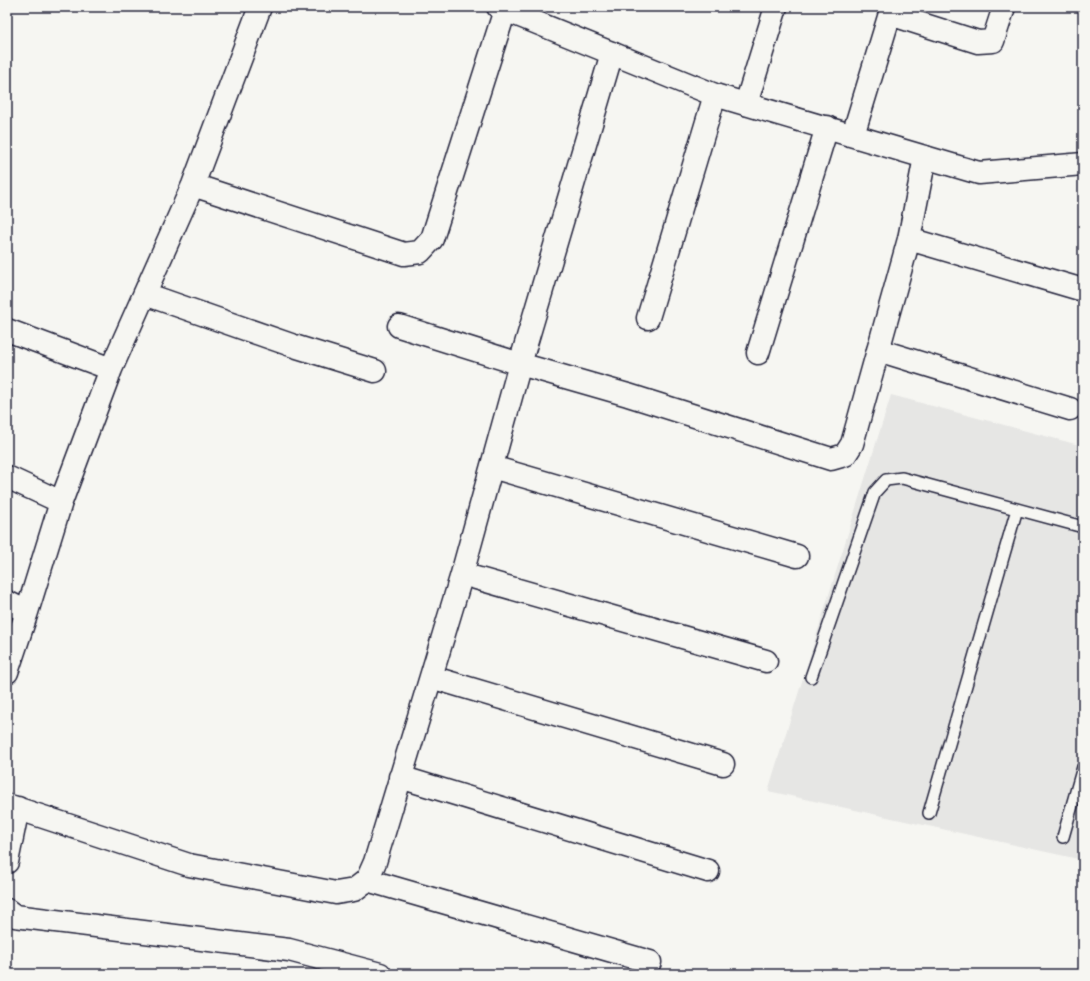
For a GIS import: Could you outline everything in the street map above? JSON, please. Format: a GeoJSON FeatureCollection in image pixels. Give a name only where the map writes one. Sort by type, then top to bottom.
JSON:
{"type":"FeatureCollection","features":[{"type":"Feature","properties":{"kind":"street"},"geometry":{"type":"LineString","coordinates":[[7,672],[61,502],[111,369],[193,185],[260,7]]}},
{"type":"Feature","properties":{"kind":"street"},"geometry":{"type":"LineString","coordinates":[[746,104],[776,7]]}},
{"type":"Feature","properties":{"kind":"street"},"geometry":{"type":"LineString","coordinates":[[853,135],[891,11],[978,42],[993,41],[1004,7]]}},
{"type":"Feature","properties":{"kind":"street"},"geometry":{"type":"LineString","coordinates":[[193,185],[404,254],[420,252],[432,239],[501,8],[715,95],[978,173],[1083,164]]}},
{"type":"Feature","properties":{"kind":"street"},"geometry":{"type":"LineString","coordinates":[[7,862],[13,806],[189,865],[336,893],[354,890],[368,880],[375,862],[462,574],[520,364],[612,53]]}},
{"type":"Feature","properties":{"kind":"street"},"geometry":{"type":"LineString","coordinates":[[648,318],[715,95]]}},
{"type":"Feature","properties":{"kind":"street"},"geometry":{"type":"LineString","coordinates":[[758,353],[827,127]]}},
{"type":"Feature","properties":{"kind":"street"},"geometry":{"type":"LineString","coordinates":[[399,326],[520,364],[628,395],[831,459],[845,455],[852,444],[909,238],[925,157]]}},
{"type":"Feature","properties":{"kind":"street"},"geometry":{"type":"LineString","coordinates":[[909,238],[1083,290]]}},
{"type":"Feature","properties":{"kind":"street"},"geometry":{"type":"LineString","coordinates":[[145,294],[294,346],[375,371]]}},
{"type":"Feature","properties":{"kind":"street"},"geometry":{"type":"LineString","coordinates":[[7,330],[111,369]]}},
{"type":"Feature","properties":{"kind":"street"},"geometry":{"type":"LineString","coordinates":[[878,350],[1070,409]]}},
{"type":"Feature","properties":{"kind":"street"},"geometry":{"type":"LineString","coordinates":[[492,468],[797,556]]}},
{"type":"Feature","properties":{"kind":"street"},"geometry":{"type":"LineString","coordinates":[[7,477],[61,502]]}},
{"type":"Feature","properties":{"kind":"street"},"geometry":{"type":"LineString","coordinates":[[462,574],[766,661]]}},
{"type":"Feature","properties":{"kind":"street"},"geometry":{"type":"LineString","coordinates":[[7,602],[27,612]]}},
{"type":"Feature","properties":{"kind":"street"},"geometry":{"type":"LineString","coordinates":[[431,677],[722,764]]}},
{"type":"Feature","properties":{"kind":"street"},"geometry":{"type":"LineString","coordinates":[[400,777],[708,871]]}},
{"type":"Feature","properties":{"kind":"street"},"geometry":{"type":"LineString","coordinates":[[368,880],[650,962]]}},
{"type":"Feature","properties":{"kind":"street"},"geometry":{"type":"LineString","coordinates":[[7,910],[15,916],[289,950],[380,974]]}},
{"type":"Feature","properties":{"kind":"lane"},"geometry":{"type":"LineString","coordinates":[[811,677],[875,492],[886,480],[902,478],[1083,527]]}},
{"type":"Feature","properties":{"kind":"lane"},"geometry":{"type":"LineString","coordinates":[[929,814],[1017,509]]}},
{"type":"Feature","properties":{"kind":"lane"},"geometry":{"type":"LineString","coordinates":[[1063,837],[1083,767]]}},
{"type":"Feature","properties":{"kind":"shaded area"},"geometry":{"type":"Polygon","coordinates":[[[891,395],[1083,446],[1083,860],[768,791],[891,395]]]}}]}
